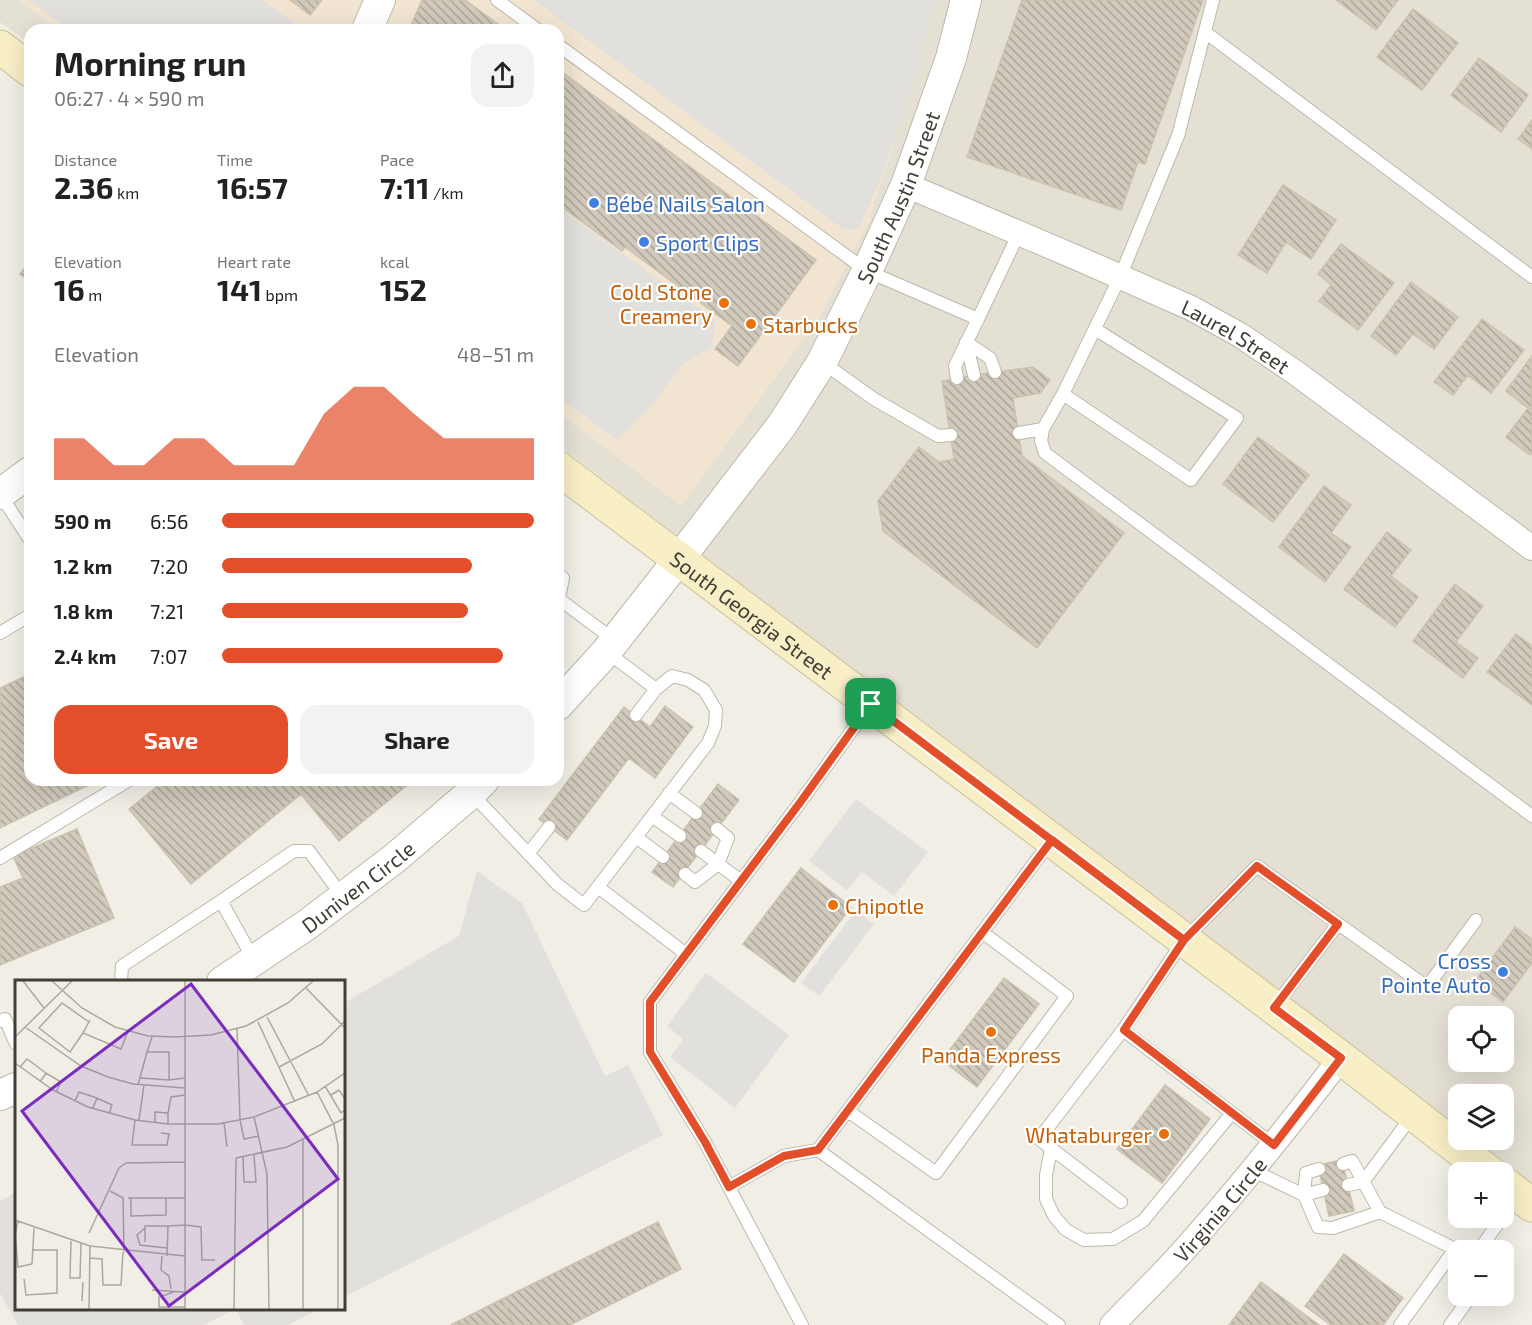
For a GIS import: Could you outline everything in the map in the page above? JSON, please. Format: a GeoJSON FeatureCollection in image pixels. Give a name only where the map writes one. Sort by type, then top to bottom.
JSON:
{"type":"FeatureCollection","features":[{"type":"Feature","properties":{"kind":"main road"},"geometry":{"type":"LineString","coordinates":[[0,47],[24,65]]}},
{"type":"Feature","properties":{"kind":"main road","name":"South Georgia Street"},"geometry":{"type":"LineString","coordinates":[[564,473],[1476,1162]]}},
{"type":"Feature","properties":{"kind":"street"},"geometry":{"type":"LineString","coordinates":[[370,24],[380,0]]}},
{"type":"Feature","properties":{"kind":"street","name":"South Austin Street"},"geometry":{"type":"LineString","coordinates":[[679,559],[782,424],[822,362],[906,185],[951,57],[966,0]]}},
{"type":"Feature","properties":{"kind":"street","name":"Laurel Street"},"geometry":{"type":"LineString","coordinates":[[906,185],[1191,309],[1240,335],[1296,373],[1532,548]]}},
{"type":"Feature","properties":{"kind":"street"},"geometry":{"type":"LineString","coordinates":[[0,494],[24,476]]}},
{"type":"Feature","properties":{"kind":"street"},"geometry":{"type":"LineString","coordinates":[[564,697],[611,646],[679,559]]}},
{"type":"Feature","properties":{"kind":"street","name":"Duniven Circle"},"geometry":{"type":"LineString","coordinates":[[224,980],[343,898],[395,858],[478,786]]}},
{"type":"Feature","properties":{"kind":"street","name":"Virginia Circle"},"geometry":{"type":"LineString","coordinates":[[1112,1325],[1175,1260],[1274,1145],[1341,1058]]}},
{"type":"Feature","properties":{"kind":"street"},"geometry":{"type":"LineString","coordinates":[[0,1095],[15,1088]]}},
{"type":"Feature","properties":{"kind":"lane"},"geometry":{"type":"LineString","coordinates":[[497,0],[530,24]]}},
{"type":"Feature","properties":{"kind":"lane"},"geometry":{"type":"LineString","coordinates":[[1213,0],[1178,136],[1119,277],[1064,394],[1043,429],[1041,441],[1045,453],[1532,816]]}},
{"type":"Feature","properties":{"kind":"lane"},"geometry":{"type":"LineString","coordinates":[[1205,32],[1532,277]]}},
{"type":"Feature","properties":{"kind":"lane"},"geometry":{"type":"LineString","coordinates":[[564,49],[867,271],[978,319]]}},
{"type":"Feature","properties":{"kind":"lane"},"geometry":{"type":"LineString","coordinates":[[957,378],[955,366],[1019,233]]}},
{"type":"Feature","properties":{"kind":"lane"},"geometry":{"type":"LineString","coordinates":[[1064,394],[1191,480],[1237,418],[1095,329]]}},
{"type":"Feature","properties":{"kind":"lane"},"geometry":{"type":"LineString","coordinates":[[966,342],[990,358],[995,372]]}},
{"type":"Feature","properties":{"kind":"lane"},"geometry":{"type":"LineString","coordinates":[[966,342],[974,375]]}},
{"type":"Feature","properties":{"kind":"lane"},"geometry":{"type":"LineString","coordinates":[[822,362],[874,399],[938,436],[951,435]]}},
{"type":"Feature","properties":{"kind":"lane"},"geometry":{"type":"LineString","coordinates":[[1019,433],[1043,429]]}},
{"type":"Feature","properties":{"kind":"lane"},"geometry":{"type":"LineString","coordinates":[[0,494],[24,531]]}},
{"type":"Feature","properties":{"kind":"lane"},"geometry":{"type":"LineString","coordinates":[[564,604],[656,689]]}},
{"type":"Feature","properties":{"kind":"lane"},"geometry":{"type":"LineString","coordinates":[[0,633],[24,619]]}},
{"type":"Feature","properties":{"kind":"lane"},"geometry":{"type":"LineString","coordinates":[[478,786],[528,854],[556,884],[584,905],[708,743],[716,726],[716,710],[704,690],[688,680],[672,676],[656,689],[636,716]]}},
{"type":"Feature","properties":{"kind":"lane"},"geometry":{"type":"LineString","coordinates":[[802,1325],[705,1142],[650,1052],[650,1002],[871,704]]}},
{"type":"Feature","properties":{"kind":"lane"},"geometry":{"type":"LineString","coordinates":[[0,858],[119,786]]}},
{"type":"Feature","properties":{"kind":"lane"},"geometry":{"type":"LineString","coordinates":[[669,793],[696,813]]}},
{"type":"Feature","properties":{"kind":"lane"},"geometry":{"type":"LineString","coordinates":[[652,816],[680,836]]}},
{"type":"Feature","properties":{"kind":"lane"},"geometry":{"type":"LineString","coordinates":[[528,854],[549,827]]}},
{"type":"Feature","properties":{"kind":"lane"},"geometry":{"type":"LineString","coordinates":[[684,874],[695,882],[718,864],[728,838],[717,829]]}},
{"type":"Feature","properties":{"kind":"lane"},"geometry":{"type":"LineString","coordinates":[[636,837],[663,857]]}},
{"type":"Feature","properties":{"kind":"lane"},"geometry":{"type":"LineString","coordinates":[[729,1187],[784,1156],[818,1150],[1052,840]]}},
{"type":"Feature","properties":{"kind":"lane"},"geometry":{"type":"LineString","coordinates":[[121,980],[122,966],[294,851],[309,851],[343,898]]}},
{"type":"Feature","properties":{"kind":"lane"},"geometry":{"type":"LineString","coordinates":[[700,851],[741,881]]}},
{"type":"Feature","properties":{"kind":"lane"},"geometry":{"type":"LineString","coordinates":[[1121,1202],[1039,1139],[1124,1030],[1184,940],[1257,866],[1427,987],[1476,920]]}},
{"type":"Feature","properties":{"kind":"lane"},"geometry":{"type":"LineString","coordinates":[[598,887],[686,954]]}},
{"type":"Feature","properties":{"kind":"lane"},"geometry":{"type":"LineString","coordinates":[[221,901],[254,960]]}},
{"type":"Feature","properties":{"kind":"lane"},"geometry":{"type":"LineString","coordinates":[[1274,1008],[1338,924]]}},
{"type":"Feature","properties":{"kind":"lane"},"geometry":{"type":"LineString","coordinates":[[848,1111],[936,1173],[1067,996],[982,932]]}},
{"type":"Feature","properties":{"kind":"lane"},"geometry":{"type":"LineString","coordinates":[[0,1021],[5,1019],[15,1042]]}},
{"type":"Feature","properties":{"kind":"lane"},"geometry":{"type":"LineString","coordinates":[[1124,1030],[1274,1145]]}},
{"type":"Feature","properties":{"kind":"lane"},"geometry":{"type":"LineString","coordinates":[[1051,1149],[1046,1174],[1046,1199],[1054,1216],[1066,1230],[1084,1240],[1113,1239],[1143,1221],[1232,1113]]}},
{"type":"Feature","properties":{"kind":"lane"},"geometry":{"type":"LineString","coordinates":[[1348,1185],[1363,1182],[1414,1114]]}},
{"type":"Feature","properties":{"kind":"lane"},"geometry":{"type":"LineString","coordinates":[[818,1150],[1059,1325]]}},
{"type":"Feature","properties":{"kind":"lane"},"geometry":{"type":"LineString","coordinates":[[1343,1164],[1352,1161],[1380,1212],[1448,1246]]}},
{"type":"Feature","properties":{"kind":"lane"},"geometry":{"type":"LineString","coordinates":[[1319,1169],[1306,1173],[1304,1195],[1318,1227],[1333,1228],[1380,1212]]}},
{"type":"Feature","properties":{"kind":"lane"},"geometry":{"type":"LineString","coordinates":[[1252,1170],[1304,1195],[1323,1190]]}},
{"type":"Feature","properties":{"kind":"lane"},"geometry":{"type":"LineString","coordinates":[[1400,1325],[1448,1259]]}},
{"type":"Feature","properties":{"kind":"lane"},"geometry":{"type":"LineString","coordinates":[[1450,1325],[1464,1306]]}},
{"type":"Feature","properties":{"kind":"shaded area"},"geometry":{"type":"Polygon","coordinates":[[[0,0],[1532,0],[1532,1184],[1514,1170],[1514,1162],[1503,1162],[1487,1150],[1514,1150],[1514,1084],[1448,1084],[1448,1120],[564,450],[564,24],[24,24],[24,40],[0,22],[0,0]]]}},
{"type":"Feature","properties":{"kind":"shaded area"},"geometry":{"type":"Polygon","coordinates":[[[19,0],[935,0],[912,86],[869,221],[820,317],[681,506],[564,417],[564,24],[50,24],[19,0]]]}},
{"type":"Feature","properties":{"kind":"shaded area"},"geometry":{"type":"Polygon","coordinates":[[[29,0],[263,0],[295,24],[61,24],[29,0]]]}},
{"type":"Feature","properties":{"kind":"shaded area"},"geometry":{"type":"Polygon","coordinates":[[[534,0],[935,0],[912,86],[881,179],[858,229],[843,229],[534,0]]]}},
{"type":"Feature","properties":{"kind":"shaded area"},"geometry":{"type":"Polygon","coordinates":[[[564,211],[715,320],[713,346],[681,366],[655,402],[617,440],[564,400],[564,211]]]}},
{"type":"Feature","properties":{"kind":"shaded area"},"geometry":{"type":"Polygon","coordinates":[[[856,799],[928,852],[894,896],[862,872],[847,890],[809,861],[856,799]]]}},
{"type":"Feature","properties":{"kind":"shaded area"},"geometry":{"type":"Polygon","coordinates":[[[477,871],[522,903],[605,1076],[628,1065],[663,1135],[345,1296],[345,1002],[459,936],[477,871]]]}},
{"type":"Feature","properties":{"kind":"shaded area"},"geometry":{"type":"Polygon","coordinates":[[[856,910],[874,924],[819,996],[801,983],[856,910]]]}},
{"type":"Feature","properties":{"kind":"shaded area"},"geometry":{"type":"Polygon","coordinates":[[[706,973],[789,1035],[735,1108],[670,1057],[683,1039],[667,1026],[706,973]]]}},
{"type":"Feature","properties":{"kind":"shaded area"},"geometry":{"type":"Polygon","coordinates":[[[15,1193],[15,1310],[234,1310],[203,1325],[18,1325],[0,1293],[0,1201],[15,1193]]]}},
{"type":"Feature","properties":{"kind":"shaded area"},"geometry":{"type":"Polygon","coordinates":[[[236,1310],[318,1310],[288,1325],[244,1325],[236,1310]]]}},
{"type":"Feature","properties":{"kind":"building"},"geometry":{"type":"Polygon","coordinates":[[[290,0],[322,0],[310,15],[290,0]]]}},
{"type":"Feature","properties":{"kind":"building"},"geometry":{"type":"Polygon","coordinates":[[[422,0],[465,0],[498,24],[412,24],[422,0]]]}},
{"type":"Feature","properties":{"kind":"building"},"geometry":{"type":"Polygon","coordinates":[[[1022,0],[1203,0],[1145,164],[1138,162],[1121,210],[967,157],[1022,0]]]}},
{"type":"Feature","properties":{"kind":"building"},"geometry":{"type":"Polygon","coordinates":[[[1336,0],[1398,0],[1376,30],[1336,0]]]}},
{"type":"Feature","properties":{"kind":"building"},"geometry":{"type":"Polygon","coordinates":[[[1413,9],[1458,43],[1422,90],[1377,57],[1413,9]]]}},
{"type":"Feature","properties":{"kind":"building"},"geometry":{"type":"Polygon","coordinates":[[[1479,58],[1528,95],[1501,132],[1451,95],[1479,58]]]}},
{"type":"Feature","properties":{"kind":"building"},"geometry":{"type":"Polygon","coordinates":[[[564,73],[816,260],[738,366],[715,349],[732,326],[625,247],[622,251],[564,208],[564,73]]]}},
{"type":"Feature","properties":{"kind":"building"},"geometry":{"type":"Polygon","coordinates":[[[1532,120],[1532,149],[1518,139],[1532,120]]]}},
{"type":"Feature","properties":{"kind":"building"},"geometry":{"type":"Polygon","coordinates":[[[1283,185],[1336,220],[1311,259],[1286,242],[1267,273],[1238,255],[1283,185]]]}},
{"type":"Feature","properties":{"kind":"building"},"geometry":{"type":"Polygon","coordinates":[[[1341,244],[1394,283],[1358,330],[1319,301],[1331,285],[1318,274],[1341,244]]]}},
{"type":"Feature","properties":{"kind":"building"},"geometry":{"type":"Polygon","coordinates":[[[1411,282],[1458,317],[1434,349],[1413,334],[1396,355],[1371,336],[1411,282]]]}},
{"type":"Feature","properties":{"kind":"building"},"geometry":{"type":"Polygon","coordinates":[[[1482,319],[1524,350],[1491,393],[1468,375],[1453,395],[1434,382],[1482,319]]]}},
{"type":"Feature","properties":{"kind":"building"},"geometry":{"type":"Polygon","coordinates":[[[1531,357],[1532,453],[1530,455],[1506,437],[1528,408],[1506,391],[1531,357]]]}},
{"type":"Feature","properties":{"kind":"building"},"geometry":{"type":"Polygon","coordinates":[[[1033,367],[1050,380],[1040,393],[1013,398],[1022,456],[1124,533],[1037,648],[883,531],[878,501],[919,447],[939,462],[954,459],[942,381],[1033,367]]]}},
{"type":"Feature","properties":{"kind":"building"},"geometry":{"type":"Polygon","coordinates":[[[1258,437],[1309,475],[1273,522],[1223,484],[1258,437]]]}},
{"type":"Feature","properties":{"kind":"building"},"geometry":{"type":"Polygon","coordinates":[[[1324,486],[1351,505],[1331,533],[1351,547],[1325,582],[1279,547],[1324,486]]]}},
{"type":"Feature","properties":{"kind":"building"},"geometry":{"type":"Polygon","coordinates":[[[1387,532],[1411,550],[1391,576],[1418,597],[1395,627],[1344,589],[1387,532]]]}},
{"type":"Feature","properties":{"kind":"building"},"geometry":{"type":"Polygon","coordinates":[[[1455,584],[1483,606],[1456,642],[1478,658],[1463,678],[1413,641],[1455,584]]]}},
{"type":"Feature","properties":{"kind":"building"},"geometry":{"type":"Polygon","coordinates":[[[1516,634],[1532,646],[1532,705],[1487,672],[1516,634]]]}},
{"type":"Feature","properties":{"kind":"building"},"geometry":{"type":"Polygon","coordinates":[[[24,677],[24,786],[87,786],[0,828],[0,688],[24,677]]]}},
{"type":"Feature","properties":{"kind":"building"},"geometry":{"type":"Polygon","coordinates":[[[665,706],[693,727],[655,778],[629,758],[567,840],[539,819],[624,707],[650,727],[665,706]]]}},
{"type":"Feature","properties":{"kind":"building"},"geometry":{"type":"Polygon","coordinates":[[[718,784],[739,800],[673,887],[652,872],[718,784]]]}},
{"type":"Feature","properties":{"kind":"building"},"geometry":{"type":"Polygon","coordinates":[[[158,786],[406,786],[339,841],[301,794],[191,884],[129,809],[158,786]]]}},
{"type":"Feature","properties":{"kind":"building"},"geometry":{"type":"Polygon","coordinates":[[[77,829],[114,918],[0,965],[0,887],[23,878],[13,856],[77,829]]]}},
{"type":"Feature","properties":{"kind":"building"},"geometry":{"type":"Polygon","coordinates":[[[801,868],[851,907],[794,982],[743,944],[801,868]]]}},
{"type":"Feature","properties":{"kind":"building","name":"Cross Pointe Auto"},"geometry":{"type":"Polygon","coordinates":[[[1515,927],[1532,939],[1532,963],[1503,1002],[1475,981],[1515,927]]]}},
{"type":"Feature","properties":{"kind":"building","name":"Panda Express"},"geometry":{"type":"Polygon","coordinates":[[[1004,978],[1039,1004],[977,1087],[942,1060],[1004,978]]]}},
{"type":"Feature","properties":{"kind":"building","name":"Whataburger"},"geometry":{"type":"Polygon","coordinates":[[[1165,1085],[1210,1119],[1162,1183],[1117,1149],[1165,1085]]]}},
{"type":"Feature","properties":{"kind":"building"},"geometry":{"type":"Polygon","coordinates":[[[1342,1160],[1354,1211],[1329,1216],[1318,1165],[1342,1160]]]}},
{"type":"Feature","properties":{"kind":"building"},"geometry":{"type":"Polygon","coordinates":[[[658,1222],[681,1269],[570,1325],[515,1325],[502,1299],[658,1222]]]}},
{"type":"Feature","properties":{"kind":"building"},"geometry":{"type":"Polygon","coordinates":[[[1344,1254],[1403,1298],[1383,1325],[1331,1325],[1305,1306],[1344,1254]]]}},
{"type":"Feature","properties":{"kind":"building"},"geometry":{"type":"Polygon","coordinates":[[[1261,1282],[1319,1325],[1229,1325],[1261,1282]]]}},
{"type":"Feature","properties":{"kind":"building"},"geometry":{"type":"Polygon","coordinates":[[[502,1299],[515,1325],[451,1325],[502,1299]]]}},
{"type":"Feature","properties":{"kind":"place","name":"Bébé Nails Salon"},"geometry":{"type":"Point","coordinates":[594,203]}},
{"type":"Feature","properties":{"kind":"place","name":"Sport Clips"},"geometry":{"type":"Point","coordinates":[644,242]}},
{"type":"Feature","properties":{"kind":"place","name":"Cold Stone Creamery"},"geometry":{"type":"Point","coordinates":[724,303]}},
{"type":"Feature","properties":{"kind":"place","name":"Starbucks"},"geometry":{"type":"Point","coordinates":[751,324]}},
{"type":"Feature","properties":{"kind":"place","name":"Chipotle"},"geometry":{"type":"Point","coordinates":[833,905]}},
{"type":"Feature","properties":{"kind":"place","name":"Cross Pointe Auto"},"geometry":{"type":"Point","coordinates":[1503,972]}},
{"type":"Feature","properties":{"kind":"place","name":"Panda Express"},"geometry":{"type":"Point","coordinates":[991,1032]}},
{"type":"Feature","properties":{"kind":"place","name":"Whataburger"},"geometry":{"type":"Point","coordinates":[1164,1134]}},
{"type":"Feature","properties":{"kind":"route"},"geometry":{"type":"LineString","coordinates":[[871,704],[650,1002],[650,1052],[705,1142],[729,1187],[784,1156],[818,1150],[1052,840],[1184,940],[1124,1030],[1274,1145],[1341,1058],[1274,1008],[1338,924],[1257,866],[1184,940],[919,740],[871,704]]}}]}
